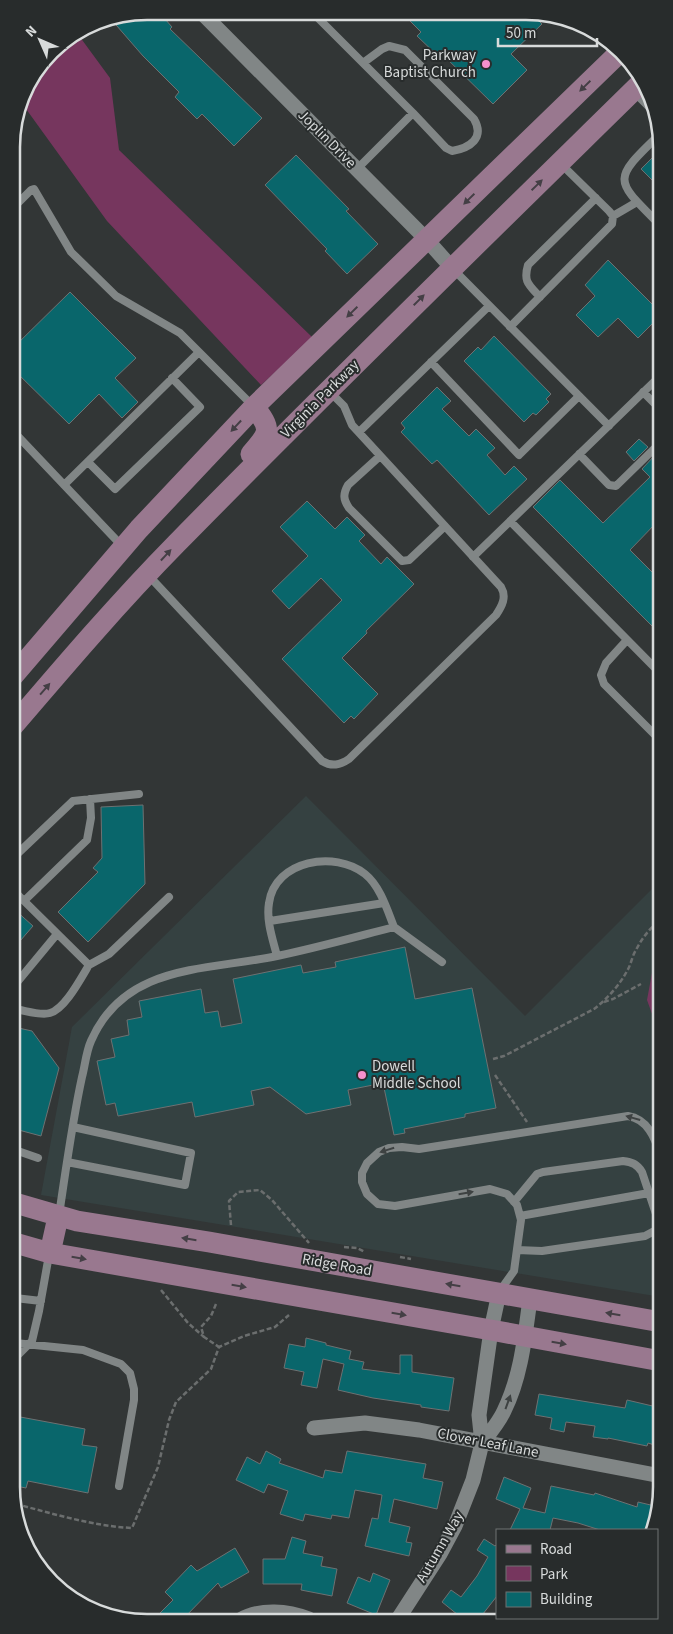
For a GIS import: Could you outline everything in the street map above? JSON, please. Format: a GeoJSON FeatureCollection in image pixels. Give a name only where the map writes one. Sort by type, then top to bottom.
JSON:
{"type":"FeatureCollection","features":[{"type":"Feature","properties":{"kind":"main road"},"geometry":{"type":"LineString","coordinates":[[20,668],[123,548],[254,407],[615,56]]}},
{"type":"Feature","properties":{"kind":"main road","name":"Virginia Parkway"},"geometry":{"type":"LineString","coordinates":[[20,718],[147,575],[213,506],[328,390],[637,88]]}},
{"type":"Feature","properties":{"kind":"main road"},"geometry":{"type":"LineString","coordinates":[[213,506],[220,487],[265,438],[267,428],[264,420],[254,407]]}},
{"type":"Feature","properties":{"kind":"main road","name":"Ridge Road"},"geometry":{"type":"LineString","coordinates":[[20,1205],[58,1217],[653,1321]]}},
{"type":"Feature","properties":{"kind":"main road"},"geometry":{"type":"LineString","coordinates":[[50,1253],[58,1217]]}},
{"type":"Feature","properties":{"kind":"main road"},"geometry":{"type":"LineString","coordinates":[[20,1244],[50,1253],[653,1360]]}},
{"type":"Feature","properties":{"kind":"main road"},"geometry":{"type":"LineString","coordinates":[[614,1353],[653,1352]]}},
{"type":"Feature","properties":{"kind":"street","name":"Joplin Drive"},"geometry":{"type":"LineString","coordinates":[[209,20],[427,240],[452,268]]}},
{"type":"Feature","properties":{"kind":"street","name":"Autumn Way"},"geometry":{"type":"LineString","coordinates":[[401,1614],[440,1554],[455,1526],[473,1480],[482,1443],[479,1415],[491,1330],[499,1293]]}},
{"type":"Feature","properties":{"kind":"street","name":"Autumn Way"},"geometry":{"type":"LineString","coordinates":[[482,1443],[504,1411],[515,1381],[525,1337],[530,1299]]}},
{"type":"Feature","properties":{"kind":"street","name":"Clover Leaf Lane"},"geometry":{"type":"LineString","coordinates":[[314,1428],[365,1422],[419,1430],[653,1475]]}},
{"type":"Feature","properties":{"kind":"street"},"geometry":{"type":"LineString","coordinates":[[259,1614],[271,1612],[296,1614]]}},
{"type":"Feature","properties":{"kind":"lane"},"geometry":{"type":"LineString","coordinates":[[320,20],[446,148],[452,152],[463,150],[479,134],[479,128],[474,119],[405,50],[389,46],[363,63]]}},
{"type":"Feature","properties":{"kind":"lane"},"geometry":{"type":"LineString","coordinates":[[357,169],[413,114]]}},
{"type":"Feature","properties":{"kind":"lane"},"geometry":{"type":"LineString","coordinates":[[653,142],[633,160],[623,180],[628,192],[653,217]]}},
{"type":"Feature","properties":{"kind":"lane"},"geometry":{"type":"LineString","coordinates":[[560,163],[613,216]]}},
{"type":"Feature","properties":{"kind":"lane"},"geometry":{"type":"LineString","coordinates":[[20,201],[34,189],[71,252],[116,296],[180,333],[254,407]]}},
{"type":"Feature","properties":{"kind":"lane"},"geometry":{"type":"LineString","coordinates":[[540,297],[526,282],[525,274],[528,265],[596,198]]}},
{"type":"Feature","properties":{"kind":"lane"},"geometry":{"type":"LineString","coordinates":[[613,216],[637,202]]}},
{"type":"Feature","properties":{"kind":"lane"},"geometry":{"type":"LineString","coordinates":[[510,327],[612,224],[613,216]]}},
{"type":"Feature","properties":{"kind":"lane"},"geometry":{"type":"LineString","coordinates":[[452,268],[608,426]]}},
{"type":"Feature","properties":{"kind":"lane"},"geometry":{"type":"LineString","coordinates":[[359,432],[489,306]]}},
{"type":"Feature","properties":{"kind":"lane"},"geometry":{"type":"LineString","coordinates":[[64,485],[199,352]]}},
{"type":"Feature","properties":{"kind":"lane"},"geometry":{"type":"LineString","coordinates":[[431,362],[519,455],[579,396]]}},
{"type":"Feature","properties":{"kind":"lane"},"geometry":{"type":"LineString","coordinates":[[88,462],[115,489],[200,407],[172,378]]}},
{"type":"Feature","properties":{"kind":"lane"},"geometry":{"type":"LineString","coordinates":[[473,557],[653,383]]}},
{"type":"Feature","properties":{"kind":"lane"},"geometry":{"type":"LineString","coordinates":[[147,575],[322,761],[333,765],[349,759],[496,615],[502,607],[503,590],[352,425],[344,406],[328,390]]}},
{"type":"Feature","properties":{"kind":"lane"},"geometry":{"type":"LineString","coordinates":[[644,392],[653,402]]}},
{"type":"Feature","properties":{"kind":"lane"},"geometry":{"type":"LineString","coordinates":[[20,438],[123,548]]}},
{"type":"Feature","properties":{"kind":"lane"},"geometry":{"type":"LineString","coordinates":[[579,454],[609,485],[616,486],[653,450]]}},
{"type":"Feature","properties":{"kind":"lane"},"geometry":{"type":"LineString","coordinates":[[380,456],[345,490],[344,499],[349,508],[402,561],[409,560],[444,526]]}},
{"type":"Feature","properties":{"kind":"lane"},"geometry":{"type":"LineString","coordinates":[[510,521],[653,666]]}},
{"type":"Feature","properties":{"kind":"lane"},"geometry":{"type":"LineString","coordinates":[[627,640],[606,663],[601,675],[604,684],[653,733]]}},
{"type":"Feature","properties":{"kind":"lane"},"geometry":{"type":"LineString","coordinates":[[20,851],[73,801],[139,794]]}},
{"type":"Feature","properties":{"kind":"lane"},"geometry":{"type":"LineString","coordinates":[[24,901],[87,840],[91,818],[90,799]]}},
{"type":"Feature","properties":{"kind":"lane"},"geometry":{"type":"LineString","coordinates":[[277,956],[270,920],[269,902],[280,881],[294,869],[309,863],[331,860],[348,864],[370,878],[384,902],[394,927],[442,962]]}},
{"type":"Feature","properties":{"kind":"lane"},"geometry":{"type":"LineString","coordinates":[[20,897],[89,965]]}},
{"type":"Feature","properties":{"kind":"lane"},"geometry":{"type":"LineString","coordinates":[[20,1010],[48,1014],[56,1010],[71,993],[89,965],[109,954],[169,897]]}},
{"type":"Feature","properties":{"kind":"lane"},"geometry":{"type":"LineString","coordinates":[[270,920],[384,902]]}},
{"type":"Feature","properties":{"kind":"lane"},"geometry":{"type":"LineString","coordinates":[[58,1217],[90,1042],[110,1008],[148,981],[167,974],[277,956],[394,927]]}},
{"type":"Feature","properties":{"kind":"lane"},"geometry":{"type":"LineString","coordinates":[[20,979],[57,934]]}},
{"type":"Feature","properties":{"kind":"lane"},"geometry":{"type":"LineString","coordinates":[[499,1293],[514,1270],[520,1227],[517,1205],[507,1194],[490,1189],[395,1206],[378,1204],[367,1194],[362,1182],[362,1173],[367,1163],[379,1152],[389,1148],[419,1149],[628,1116],[644,1122],[653,1136]]}},
{"type":"Feature","properties":{"kind":"lane"},"geometry":{"type":"LineString","coordinates":[[67,1162],[185,1186],[191,1153],[73,1127]]}},
{"type":"Feature","properties":{"kind":"lane"},"geometry":{"type":"LineString","coordinates":[[20,1152],[38,1158]]}},
{"type":"Feature","properties":{"kind":"lane"},"geometry":{"type":"LineString","coordinates":[[514,1202],[537,1174],[623,1161],[633,1162],[639,1166],[653,1204]]}},
{"type":"Feature","properties":{"kind":"lane"},"geometry":{"type":"LineString","coordinates":[[520,1216],[649,1193]]}},
{"type":"Feature","properties":{"kind":"lane"},"geometry":{"type":"LineString","coordinates":[[517,1250],[542,1251],[567,1248],[653,1233]]}},
{"type":"Feature","properties":{"kind":"lane"},"geometry":{"type":"LineString","coordinates":[[20,1354],[32,1342],[50,1253]]}},
{"type":"Feature","properties":{"kind":"lane"},"geometry":{"type":"LineString","coordinates":[[20,1299],[41,1301]]}},
{"type":"Feature","properties":{"kind":"lane"},"geometry":{"type":"LineString","coordinates":[[20,1344],[83,1350],[121,1364],[130,1373],[134,1389],[134,1400],[119,1486]]}},
{"type":"Feature","properties":{"kind":"path"},"geometry":{"type":"LineString","coordinates":[[493,1059],[504,1056],[594,1009],[603,1002],[618,986],[628,970],[635,950],[653,926]]}},
{"type":"Feature","properties":{"kind":"path"},"geometry":{"type":"LineString","coordinates":[[603,1002],[614,999],[641,984]]}},
{"type":"Feature","properties":{"kind":"path"},"geometry":{"type":"LineString","coordinates":[[495,1075],[528,1122]]}},
{"type":"Feature","properties":{"kind":"path"},"geometry":{"type":"LineString","coordinates":[[231,1225],[230,1201],[238,1192],[260,1190],[272,1200],[309,1243],[317,1244]]}},
{"type":"Feature","properties":{"kind":"path"},"geometry":{"type":"LineString","coordinates":[[342,1247],[357,1248],[370,1254]]}},
{"type":"Feature","properties":{"kind":"path"},"geometry":{"type":"LineString","coordinates":[[396,1257],[414,1260]]}},
{"type":"Feature","properties":{"kind":"path"},"geometry":{"type":"LineString","coordinates":[[160,1289],[188,1322],[204,1337],[219,1347]]}},
{"type":"Feature","properties":{"kind":"path"},"geometry":{"type":"LineString","coordinates":[[204,1337],[201,1327],[211,1316],[216,1304]]}},
{"type":"Feature","properties":{"kind":"path"},"geometry":{"type":"LineString","coordinates":[[21,1505],[83,1520],[132,1528],[158,1467],[176,1402],[211,1369],[219,1347],[244,1336],[275,1327],[289,1314]]}},
{"type":"Feature","properties":{"kind":"shaded area","name":"Dowell Middle School"},"geometry":{"type":"Polygon","coordinates":[[[306,796],[525,1016],[653,888],[653,1296],[41,1195],[72,1027],[306,796]]]}},
{"type":"Feature","properties":{"kind":"green space"},"geometry":{"type":"Polygon","coordinates":[[[81,38],[110,78],[119,150],[313,338],[261,385],[107,221],[26,109],[37,83],[49,65],[65,65],[65,49],[81,38]]]}},
{"type":"Feature","properties":{"kind":"green space"},"geometry":{"type":"Polygon","coordinates":[[[653,971],[653,1017],[647,1000],[653,971]]]}},
{"type":"Feature","properties":{"kind":"building"},"geometry":{"type":"Polygon","coordinates":[[[138,20],[166,20],[172,27],[170,29],[262,118],[234,146],[202,114],[197,119],[175,97],[179,92],[143,56],[115,24],[138,20]]]}},
{"type":"Feature","properties":{"kind":"building","name":"Parkway Baptist Church"},"geometry":{"type":"Polygon","coordinates":[[[409,20],[535,20],[542,24],[511,54],[527,70],[493,104],[442,54],[439,57],[417,36],[421,32],[409,20]]]}},
{"type":"Feature","properties":{"kind":"building"},"geometry":{"type":"Polygon","coordinates":[[[296,155],[349,209],[346,211],[378,244],[347,274],[325,251],[327,249],[265,185],[296,155]]]}},
{"type":"Feature","properties":{"kind":"building"},"geometry":{"type":"Polygon","coordinates":[[[653,157],[653,181],[641,169],[653,157]]]}},
{"type":"Feature","properties":{"kind":"building"},"geometry":{"type":"Polygon","coordinates":[[[608,260],[653,305],[653,323],[638,338],[618,318],[598,337],[576,315],[595,296],[585,285],[608,260]]]}},
{"type":"Feature","properties":{"kind":"building"},"geometry":{"type":"Polygon","coordinates":[[[70,292],[136,358],[115,378],[138,402],[122,418],[99,394],[69,424],[20,376],[20,341],[70,292]]]}},
{"type":"Feature","properties":{"kind":"building"},"geometry":{"type":"Polygon","coordinates":[[[494,336],[551,394],[546,399],[549,402],[536,415],[533,413],[524,422],[464,361],[478,347],[481,350],[494,336]]]}},
{"type":"Feature","properties":{"kind":"building"},"geometry":{"type":"Polygon","coordinates":[[[437,387],[451,401],[442,409],[469,436],[476,429],[495,448],[487,455],[505,475],[514,466],[527,479],[489,515],[437,460],[432,464],[401,432],[405,428],[401,423],[437,387]]]}},
{"type":"Feature","properties":{"kind":"building"},"geometry":{"type":"Polygon","coordinates":[[[639,439],[648,447],[634,461],[626,452],[639,439]]]}},
{"type":"Feature","properties":{"kind":"building"},"geometry":{"type":"Polygon","coordinates":[[[653,457],[653,526],[630,550],[653,573],[653,627],[533,507],[560,480],[603,523],[650,477],[642,469],[653,457]]]}},
{"type":"Feature","properties":{"kind":"building"},"geometry":{"type":"Polygon","coordinates":[[[307,501],[335,529],[347,517],[365,535],[359,541],[381,564],[387,557],[414,584],[366,631],[367,633],[342,658],[378,694],[354,719],[351,716],[344,723],[282,659],[342,600],[321,578],[289,609],[272,591],[308,556],[280,527],[307,501]]]}},
{"type":"Feature","properties":{"kind":"building"},"geometry":{"type":"Polygon","coordinates":[[[143,805],[145,884],[88,942],[58,912],[98,872],[93,868],[102,858],[101,807],[143,805]]]}},
{"type":"Feature","properties":{"kind":"building"},"geometry":{"type":"Polygon","coordinates":[[[20,914],[33,926],[20,941],[20,914]]]}},
{"type":"Feature","properties":{"kind":"building"},"geometry":{"type":"Polygon","coordinates":[[[405,947],[415,999],[472,988],[496,1108],[465,1114],[465,1117],[404,1129],[405,1133],[394,1135],[383,1083],[348,1090],[351,1105],[306,1114],[270,1087],[251,1091],[254,1105],[195,1117],[192,1102],[118,1116],[115,1103],[106,1105],[97,1061],[115,1057],[111,1039],[129,1035],[127,1020],[142,1017],[139,1001],[201,989],[205,1013],[218,1011],[221,1027],[242,1023],[233,979],[301,965],[303,973],[336,967],[335,962],[405,947]]]}},
{"type":"Feature","properties":{"kind":"building"},"geometry":{"type":"Polygon","coordinates":[[[20,1028],[32,1031],[59,1068],[41,1136],[20,1130],[20,1028]]]}},
{"type":"Feature","properties":{"kind":"building"},"geometry":{"type":"Polygon","coordinates":[[[306,1338],[351,1351],[349,1359],[364,1362],[362,1369],[400,1374],[400,1355],[412,1355],[412,1372],[454,1378],[449,1411],[338,1390],[344,1364],[323,1359],[317,1388],[301,1385],[304,1372],[284,1368],[289,1344],[305,1347],[306,1338]]]}},
{"type":"Feature","properties":{"kind":"building"},"geometry":{"type":"Polygon","coordinates":[[[539,1394],[625,1408],[627,1400],[653,1406],[653,1445],[648,1443],[647,1446],[593,1437],[595,1426],[566,1422],[564,1432],[550,1429],[552,1418],[535,1415],[539,1394]]]}},
{"type":"Feature","properties":{"kind":"building"},"geometry":{"type":"Polygon","coordinates":[[[20,1417],[85,1429],[82,1445],[97,1447],[88,1493],[28,1481],[26,1488],[20,1487],[20,1417]]]}},
{"type":"Feature","properties":{"kind":"building"},"geometry":{"type":"Polygon","coordinates":[[[266,1451],[281,1459],[279,1463],[323,1478],[325,1470],[342,1473],[347,1451],[426,1464],[423,1478],[443,1482],[437,1509],[394,1499],[389,1522],[410,1527],[406,1542],[412,1543],[409,1556],[365,1546],[372,1518],[378,1519],[382,1495],[355,1490],[349,1518],[332,1515],[331,1519],[305,1514],[303,1521],[280,1514],[288,1491],[268,1484],[264,1493],[236,1480],[247,1457],[260,1464],[266,1451]]]}},
{"type":"Feature","properties":{"kind":"building"},"geometry":{"type":"Polygon","coordinates":[[[504,1477],[531,1488],[523,1508],[545,1513],[551,1486],[594,1495],[595,1493],[637,1507],[638,1502],[652,1505],[646,1529],[597,1529],[553,1518],[550,1529],[510,1529],[520,1509],[496,1499],[504,1477]]]}},
{"type":"Feature","properties":{"kind":"building"},"geometry":{"type":"Polygon","coordinates":[[[292,1537],[306,1541],[303,1553],[323,1557],[321,1566],[337,1569],[332,1596],[301,1590],[302,1584],[263,1584],[263,1559],[285,1559],[292,1537]]]}},
{"type":"Feature","properties":{"kind":"building"},"geometry":{"type":"Polygon","coordinates":[[[484,1539],[496,1545],[496,1597],[483,1614],[457,1614],[442,1602],[451,1590],[461,1597],[477,1576],[488,1557],[477,1550],[484,1539]]]}},
{"type":"Feature","properties":{"kind":"building"},"geometry":{"type":"Polygon","coordinates":[[[235,1548],[249,1572],[221,1588],[218,1583],[188,1614],[159,1614],[173,1600],[165,1592],[191,1565],[197,1571],[235,1548]]]}},
{"type":"Feature","properties":{"kind":"building"},"geometry":{"type":"Polygon","coordinates":[[[373,1573],[390,1580],[376,1614],[347,1603],[358,1577],[370,1582],[373,1573]]]}},
{"type":"Feature","properties":{"kind":"place","name":"Parkway Baptist Church"},"geometry":{"type":"Point","coordinates":[486,64]}},
{"type":"Feature","properties":{"kind":"place","name":"Dowell Middle School"},"geometry":{"type":"Point","coordinates":[362,1075]}}]}
